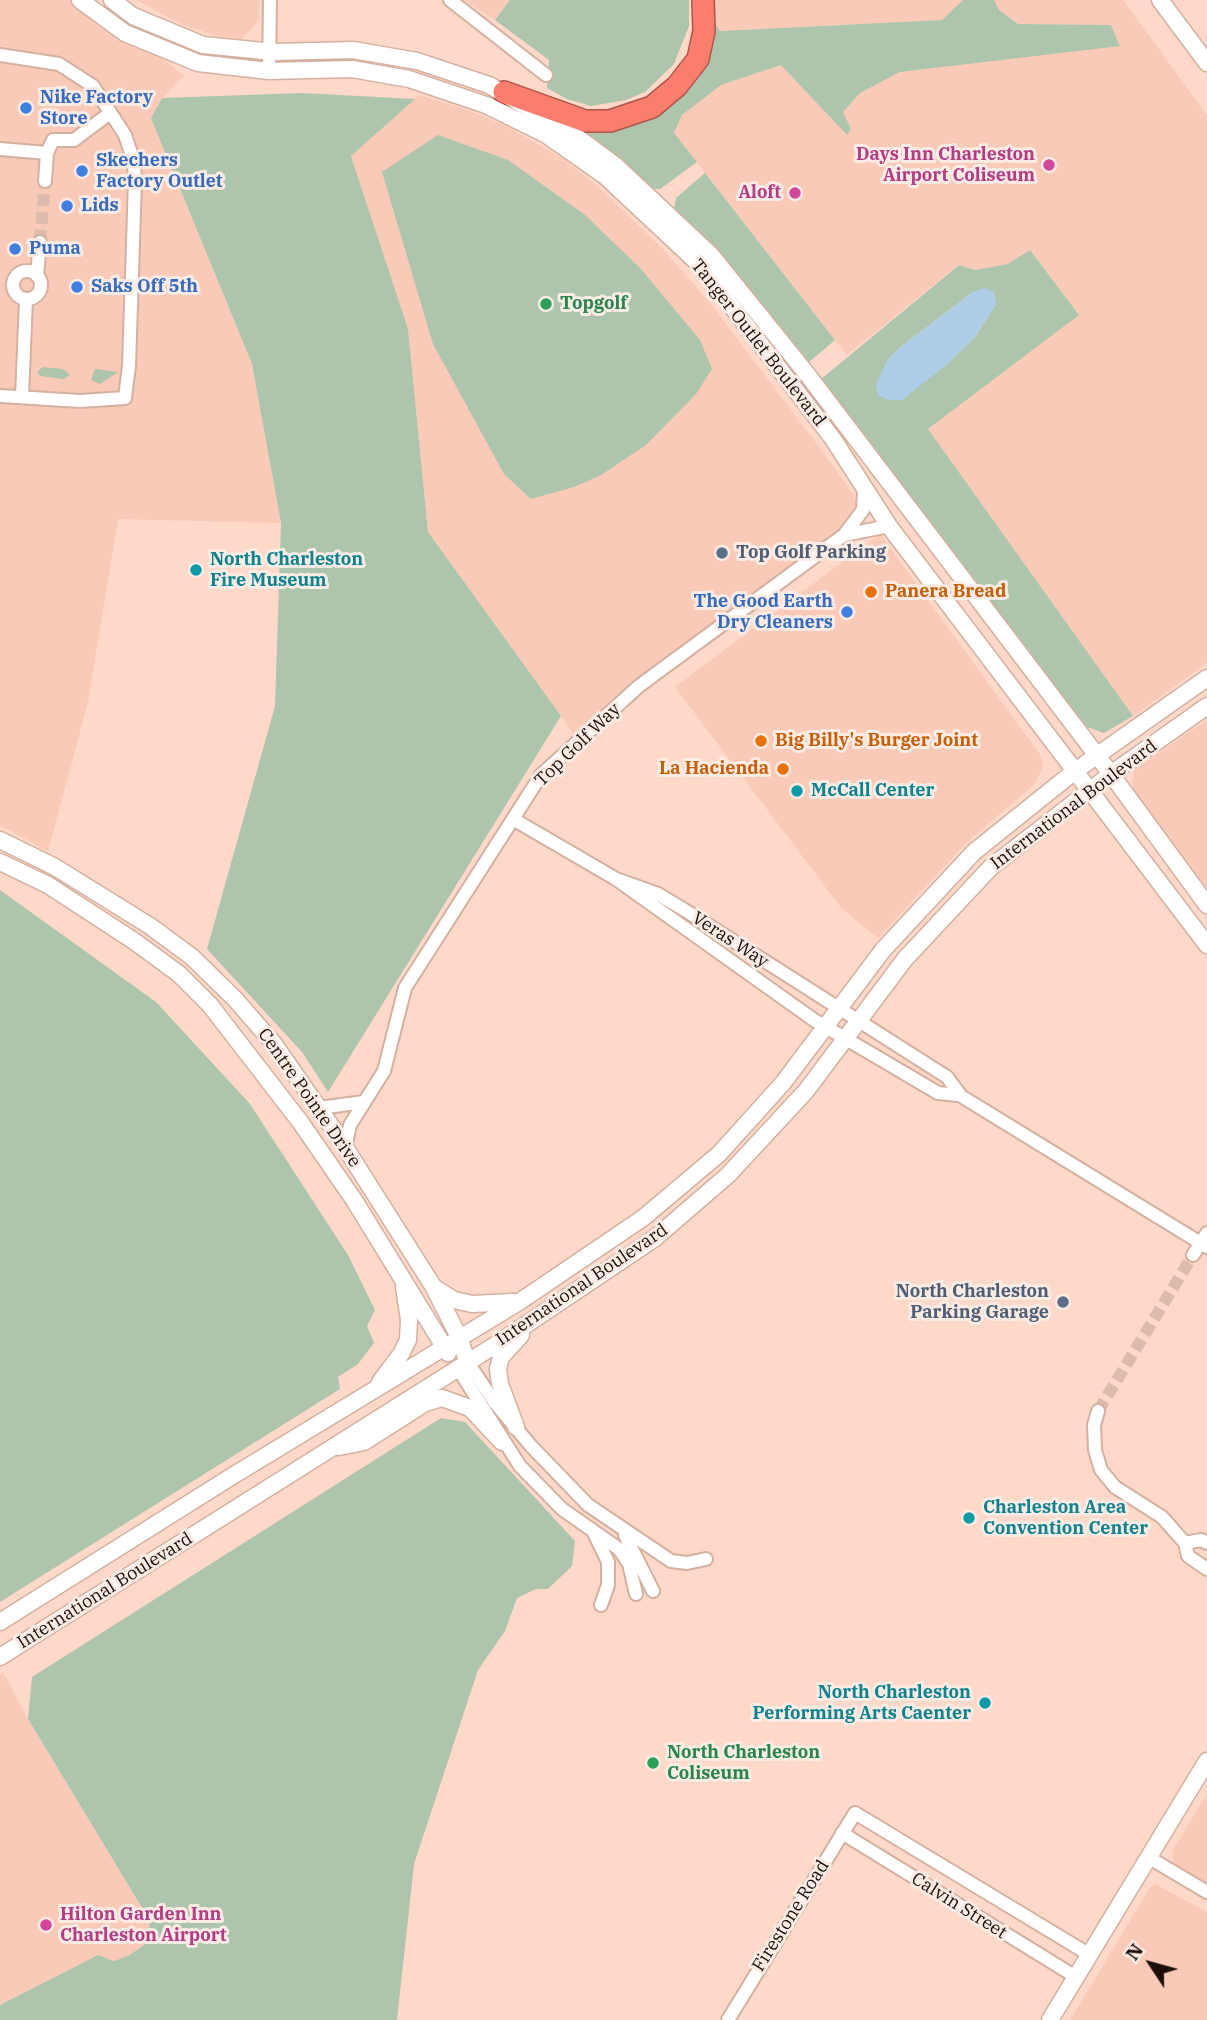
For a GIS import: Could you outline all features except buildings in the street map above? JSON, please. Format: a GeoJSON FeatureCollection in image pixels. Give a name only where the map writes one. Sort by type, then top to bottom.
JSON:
{"type":"FeatureCollection","features":[{"type":"Feature","properties":{"kind":"highway"},"geometry":{"type":"LineString","coordinates":[[504,93],[585,121],[610,121],[652,107],[677,86],[698,59],[704,31],[703,0]]}},
{"type":"Feature","properties":{"kind":"street","name":"Tanger Outlet Boulevard"},"geometry":{"type":"LineString","coordinates":[[80,0],[125,33],[198,63],[269,71],[352,69],[409,79],[486,105],[545,134],[605,176],[700,265],[833,439],[889,526],[1059,754],[1091,791],[1207,945]]}},
{"type":"Feature","properties":{"kind":"street","name":"Tanger Outlet Boulevard"},"geometry":{"type":"LineString","coordinates":[[112,0],[134,16],[203,45],[267,51],[353,50],[417,61],[489,85],[570,132],[616,166],[711,255],[900,494],[1207,905]]}},
{"type":"Feature","properties":{"kind":"street"},"geometry":{"type":"LineString","coordinates":[[269,71],[267,51],[270,0]]}},
{"type":"Feature","properties":{"kind":"street"},"geometry":{"type":"LineString","coordinates":[[450,0],[546,75]]}},
{"type":"Feature","properties":{"kind":"street"},"geometry":{"type":"LineString","coordinates":[[1160,0],[1207,63]]}},
{"type":"Feature","properties":{"kind":"street"},"geometry":{"type":"LineString","coordinates":[[0,55],[39,58],[76,72],[93,86],[125,135],[134,162],[135,182],[130,366],[125,398],[80,401],[0,396]]}},
{"type":"Feature","properties":{"kind":"street"},"geometry":{"type":"LineString","coordinates":[[45,181],[47,153],[53,140],[74,140],[110,113]]}},
{"type":"Feature","properties":{"kind":"street"},"geometry":{"type":"LineString","coordinates":[[0,149],[47,153]]}},
{"type":"Feature","properties":{"kind":"street"},"geometry":{"type":"LineString","coordinates":[[37,276],[22,272],[6,284],[17,295],[26,299],[34,296],[40,289],[37,276],[40,242]]}},
{"type":"Feature","properties":{"kind":"street"},"geometry":{"type":"LineString","coordinates":[[22,397],[26,299]]}},
{"type":"Feature","properties":{"kind":"street","name":"Top Golf Way"},"geometry":{"type":"LineString","coordinates":[[345,1148],[350,1125],[384,1071],[405,988],[541,775],[639,686],[844,535],[863,510],[864,490]]}},
{"type":"Feature","properties":{"kind":"street","name":"Top Golf Way"},"geometry":{"type":"LineString","coordinates":[[844,535],[889,526]]}},
{"type":"Feature","properties":{"kind":"street","name":"International Boulevard"},"geometry":{"type":"LineString","coordinates":[[0,1622],[519,1302],[643,1218],[719,1154],[783,1083],[887,946],[974,852],[1075,771],[1207,677]]}},
{"type":"Feature","properties":{"kind":"street","name":"International Boulevard"},"geometry":{"type":"LineString","coordinates":[[0,1657],[539,1316],[655,1238],[729,1175],[806,1091],[905,958],[991,867],[1111,774],[1207,706]]}},
{"type":"Feature","properties":{"kind":"street","name":"Veras Way"},"geometry":{"type":"LineString","coordinates":[[513,819],[616,879],[673,922],[826,1025],[938,1093],[958,1095]]}},
{"type":"Feature","properties":{"kind":"street","name":"Centre Pointe Drive"},"geometry":{"type":"LineString","coordinates":[[0,840],[55,867],[150,926],[181,949],[235,999],[299,1078],[433,1286],[459,1337],[462,1364]]}},
{"type":"Feature","properties":{"kind":"street","name":"Centre Pointe Drive"},"geometry":{"type":"LineString","coordinates":[[0,862],[48,885],[179,974],[210,1005],[279,1093],[354,1200],[444,1347],[462,1364]]}},
{"type":"Feature","properties":{"kind":"street","name":"Veras Way"},"geometry":{"type":"LineString","coordinates":[[616,879],[658,894],[947,1077],[958,1095]]}},
{"type":"Feature","properties":{"kind":"street"},"geometry":{"type":"LineString","coordinates":[[958,1095],[1205,1241],[1193,1255]]}},
{"type":"Feature","properties":{"kind":"street"},"geometry":{"type":"LineString","coordinates":[[319,1108],[364,1102]]}},
{"type":"Feature","properties":{"kind":"street"},"geometry":{"type":"LineString","coordinates":[[374,1389],[401,1354],[408,1340],[409,1320],[402,1279]]}},
{"type":"Feature","properties":{"kind":"street"},"geometry":{"type":"LineString","coordinates":[[433,1286],[454,1300],[472,1304],[519,1302]]}},
{"type":"Feature","properties":{"kind":"street"},"geometry":{"type":"LineString","coordinates":[[516,1427],[500,1384],[498,1369],[508,1349],[539,1316]]}},
{"type":"Feature","properties":{"kind":"street"},"geometry":{"type":"LineString","coordinates":[[462,1364],[563,1482],[621,1529],[671,1561],[687,1563],[706,1559]]}},
{"type":"Feature","properties":{"kind":"street"},"geometry":{"type":"LineString","coordinates":[[462,1364],[502,1442]]}},
{"type":"Feature","properties":{"kind":"street"},"geometry":{"type":"LineString","coordinates":[[329,1449],[364,1442],[425,1403],[442,1398],[470,1408],[540,1488],[607,1539],[624,1557],[629,1564],[636,1594]]}},
{"type":"Feature","properties":{"kind":"street"},"geometry":{"type":"LineString","coordinates":[[1098,1411],[1094,1425],[1094,1450],[1101,1470],[1115,1487],[1162,1517],[1185,1542],[1188,1556],[1207,1569]]}},
{"type":"Feature","properties":{"kind":"street"},"geometry":{"type":"LineString","coordinates":[[621,1529],[632,1544],[653,1591]]}},
{"type":"Feature","properties":{"kind":"street"},"geometry":{"type":"LineString","coordinates":[[592,1530],[602,1544],[608,1562],[608,1585],[601,1605]]}},
{"type":"Feature","properties":{"kind":"street"},"geometry":{"type":"LineString","coordinates":[[1185,1542],[1200,1540],[1207,1544]]}},
{"type":"Feature","properties":{"kind":"street"},"geometry":{"type":"LineString","coordinates":[[1050,2020],[1207,1760]]}},
{"type":"Feature","properties":{"kind":"street","name":"Firestone Road"},"geometry":{"type":"LineString","coordinates":[[727,2020],[855,1813]]}},
{"type":"Feature","properties":{"kind":"street","name":"Calvin Street"},"geometry":{"type":"LineString","coordinates":[[855,1813],[1090,1955]]}},
{"type":"Feature","properties":{"kind":"street","name":"Calvin Street"},"geometry":{"type":"LineString","coordinates":[[842,1833],[1076,1978]]}},
{"type":"Feature","properties":{"kind":"street"},"geometry":{"type":"LineString","coordinates":[[1148,1857],[1207,1892]]}},
{"type":"Feature","properties":{"kind":"shaded area"},"geometry":{"type":"Polygon","coordinates":[[[0,0],[83,0],[184,75],[161,100],[151,118],[252,364],[281,523],[118,519],[88,702],[48,851],[0,825],[0,0]]]}},
{"type":"Feature","properties":{"kind":"shaded area"},"geometry":{"type":"Polygon","coordinates":[[[136,0],[259,0],[259,20],[242,39],[221,37],[183,25],[136,0]]]}},
{"type":"Feature","properties":{"kind":"shaded area"},"geometry":{"type":"Polygon","coordinates":[[[465,0],[510,0],[495,20],[465,0]]]}},
{"type":"Feature","properties":{"kind":"shaded area"},"geometry":{"type":"Polygon","coordinates":[[[713,0],[963,0],[942,20],[720,31],[714,22],[713,0]]]}},
{"type":"Feature","properties":{"kind":"shaded area"},"geometry":{"type":"Polygon","coordinates":[[[994,0],[1123,0],[1207,115],[1207,663],[1133,716],[928,429],[1079,315],[1031,251],[1008,264],[975,270],[958,265],[847,355],[674,133],[682,115],[721,85],[782,65],[847,135],[851,129],[843,112],[860,93],[900,72],[1120,45],[1111,25],[1018,24],[999,10],[994,0]]]}},
{"type":"Feature","properties":{"kind":"shaded area"},"geometry":{"type":"Polygon","coordinates":[[[419,95],[468,110],[510,128],[563,159],[595,184],[662,248],[711,304],[832,464],[863,510],[844,535],[639,686],[579,741],[428,532],[408,329],[351,156],[419,95]]]}},
{"type":"Feature","properties":{"kind":"shaded area"},"geometry":{"type":"Polygon","coordinates":[[[880,534],[1041,756],[1043,767],[1035,784],[967,842],[878,938],[842,909],[675,687],[880,534]]]}},
{"type":"Feature","properties":{"kind":"shaded area"},"geometry":{"type":"Polygon","coordinates":[[[1207,720],[1207,890],[1134,791],[1132,780],[1134,770],[1207,720]]]}},
{"type":"Feature","properties":{"kind":"shaded area"},"geometry":{"type":"Polygon","coordinates":[[[3,1672],[28,1720],[150,1921],[147,1943],[128,1956],[114,1961],[98,1955],[0,2005],[0,1674],[3,1672]]]}},
{"type":"Feature","properties":{"kind":"shaded area"},"geometry":{"type":"Polygon","coordinates":[[[1207,1794],[1207,1883],[1174,1864],[1172,1852],[1207,1794]]]}},
{"type":"Feature","properties":{"kind":"shaded area"},"geometry":{"type":"Polygon","coordinates":[[[1155,1884],[1207,1912],[1207,2020],[1070,2020],[1149,1889],[1155,1884]]]}},
{"type":"Feature","properties":{"kind":"green space"},"geometry":{"type":"Polygon","coordinates":[[[510,0],[689,0],[689,26],[674,64],[645,92],[626,100],[591,106],[567,99],[547,88],[549,60],[495,20],[510,0]]]}},
{"type":"Feature","properties":{"kind":"green space"},"geometry":{"type":"Polygon","coordinates":[[[963,0],[994,0],[999,10],[1018,24],[1111,25],[1120,46],[900,72],[860,93],[843,112],[851,129],[847,135],[781,65],[721,85],[682,115],[674,133],[697,162],[660,189],[654,189],[607,149],[563,123],[659,110],[714,22],[720,31],[942,20],[963,0]]]}},
{"type":"Feature","properties":{"kind":"green space"},"geometry":{"type":"Polygon","coordinates":[[[302,93],[415,99],[351,156],[408,329],[428,532],[561,716],[328,1092],[302,1052],[207,949],[275,706],[281,523],[252,364],[151,118],[162,98],[302,93]]]}},
{"type":"Feature","properties":{"kind":"green space","name":"Topgolf"},"geometry":{"type":"Polygon","coordinates":[[[438,135],[508,160],[585,215],[641,269],[700,340],[712,369],[696,394],[646,445],[601,475],[574,487],[531,499],[504,474],[433,344],[382,172],[438,135]]]}},
{"type":"Feature","properties":{"kind":"green space"},"geometry":{"type":"Polygon","coordinates":[[[705,173],[835,340],[809,362],[802,361],[716,253],[674,209],[676,198],[705,173]]]}},
{"type":"Feature","properties":{"kind":"green space"},"geometry":{"type":"Polygon","coordinates":[[[1030,250],[1079,315],[928,429],[1133,716],[1104,733],[1087,727],[820,380],[959,265],[975,270],[1008,264],[1030,250]],[[973,292],[898,349],[887,361],[945,366],[975,337],[996,304],[973,292]]]}},
{"type":"Feature","properties":{"kind":"green space"},"geometry":{"type":"Polygon","coordinates":[[[43,367],[63,369],[70,375],[64,379],[40,376],[37,372],[43,367]]]}},
{"type":"Feature","properties":{"kind":"green space"},"geometry":{"type":"Polygon","coordinates":[[[95,369],[118,372],[100,384],[91,380],[95,369]]]}},
{"type":"Feature","properties":{"kind":"green space"},"geometry":{"type":"Polygon","coordinates":[[[0,890],[156,1002],[250,1104],[348,1255],[375,1310],[367,1326],[374,1343],[358,1364],[338,1377],[340,1389],[0,1602],[0,890]]]}},
{"type":"Feature","properties":{"kind":"green space"},"geometry":{"type":"Polygon","coordinates":[[[441,1418],[465,1422],[575,1541],[572,1566],[548,1589],[536,1589],[517,1598],[505,1631],[478,1670],[414,1864],[397,2020],[0,2020],[0,2005],[98,1955],[114,1961],[128,1956],[147,1943],[150,1921],[28,1719],[32,1677],[441,1418]]]}},
{"type":"Feature","properties":{"kind":"water"},"geometry":{"type":"Polygon","coordinates":[[[985,288],[994,292],[996,304],[975,337],[945,366],[902,400],[889,400],[878,395],[876,385],[887,361],[898,349],[973,292],[985,288]]]}},
{"type":"Feature","properties":{"kind":"tunnel"},"geometry":{"type":"LineString","coordinates":[[40,242],[45,181]]}},
{"type":"Feature","properties":{"kind":"tunnel"},"geometry":{"type":"LineString","coordinates":[[1098,1411],[1193,1255]]}},
{"type":"Feature","properties":{"kind":"place","name":"Nike Factory Store"},"geometry":{"type":"Point","coordinates":[26,108]}},
{"type":"Feature","properties":{"kind":"place","name":"Days Inn Charleston Airport Coliseum"},"geometry":{"type":"Point","coordinates":[1049,165]}},
{"type":"Feature","properties":{"kind":"place","name":"Skechers Factory Outlet"},"geometry":{"type":"Point","coordinates":[82,171]}},
{"type":"Feature","properties":{"kind":"place","name":"Aloft"},"geometry":{"type":"Point","coordinates":[795,193]}},
{"type":"Feature","properties":{"kind":"place","name":"Lids"},"geometry":{"type":"Point","coordinates":[67,206]}},
{"type":"Feature","properties":{"kind":"place","name":"Puma"},"geometry":{"type":"Point","coordinates":[15,249]}},
{"type":"Feature","properties":{"kind":"place","name":"Saks Off 5th"},"geometry":{"type":"Point","coordinates":[77,287]}},
{"type":"Feature","properties":{"kind":"place","name":"Topgolf"},"geometry":{"type":"Point","coordinates":[546,304]}},
{"type":"Feature","properties":{"kind":"place","name":"Top Golf Parking"},"geometry":{"type":"Point","coordinates":[722,553]}},
{"type":"Feature","properties":{"kind":"place","name":"North Charleston Fire Museum"},"geometry":{"type":"Point","coordinates":[196,570]}},
{"type":"Feature","properties":{"kind":"place","name":"Panera Bread"},"geometry":{"type":"Point","coordinates":[871,592]}},
{"type":"Feature","properties":{"kind":"place","name":"The Good Earth Dry Cleaners"},"geometry":{"type":"Point","coordinates":[847,612]}},
{"type":"Feature","properties":{"kind":"place","name":"Big Billy's Burger Joint"},"geometry":{"type":"Point","coordinates":[761,741]}},
{"type":"Feature","properties":{"kind":"place","name":"La Hacienda"},"geometry":{"type":"Point","coordinates":[783,769]}},
{"type":"Feature","properties":{"kind":"place","name":"McCall Center"},"geometry":{"type":"Point","coordinates":[797,791]}},
{"type":"Feature","properties":{"kind":"place","name":"North Charleston Parking Garage"},"geometry":{"type":"Point","coordinates":[1063,1302]}},
{"type":"Feature","properties":{"kind":"place","name":"Charleston Area Convention Center"},"geometry":{"type":"Point","coordinates":[969,1518]}},
{"type":"Feature","properties":{"kind":"place","name":"North Charleston Performing Arts Caenter"},"geometry":{"type":"Point","coordinates":[985,1703]}},
{"type":"Feature","properties":{"kind":"place","name":"North Charleston Coliseum"},"geometry":{"type":"Point","coordinates":[653,1763]}},
{"type":"Feature","properties":{"kind":"place","name":"Hilton Garden Inn Charleston Airport"},"geometry":{"type":"Point","coordinates":[46,1925]}}]}
